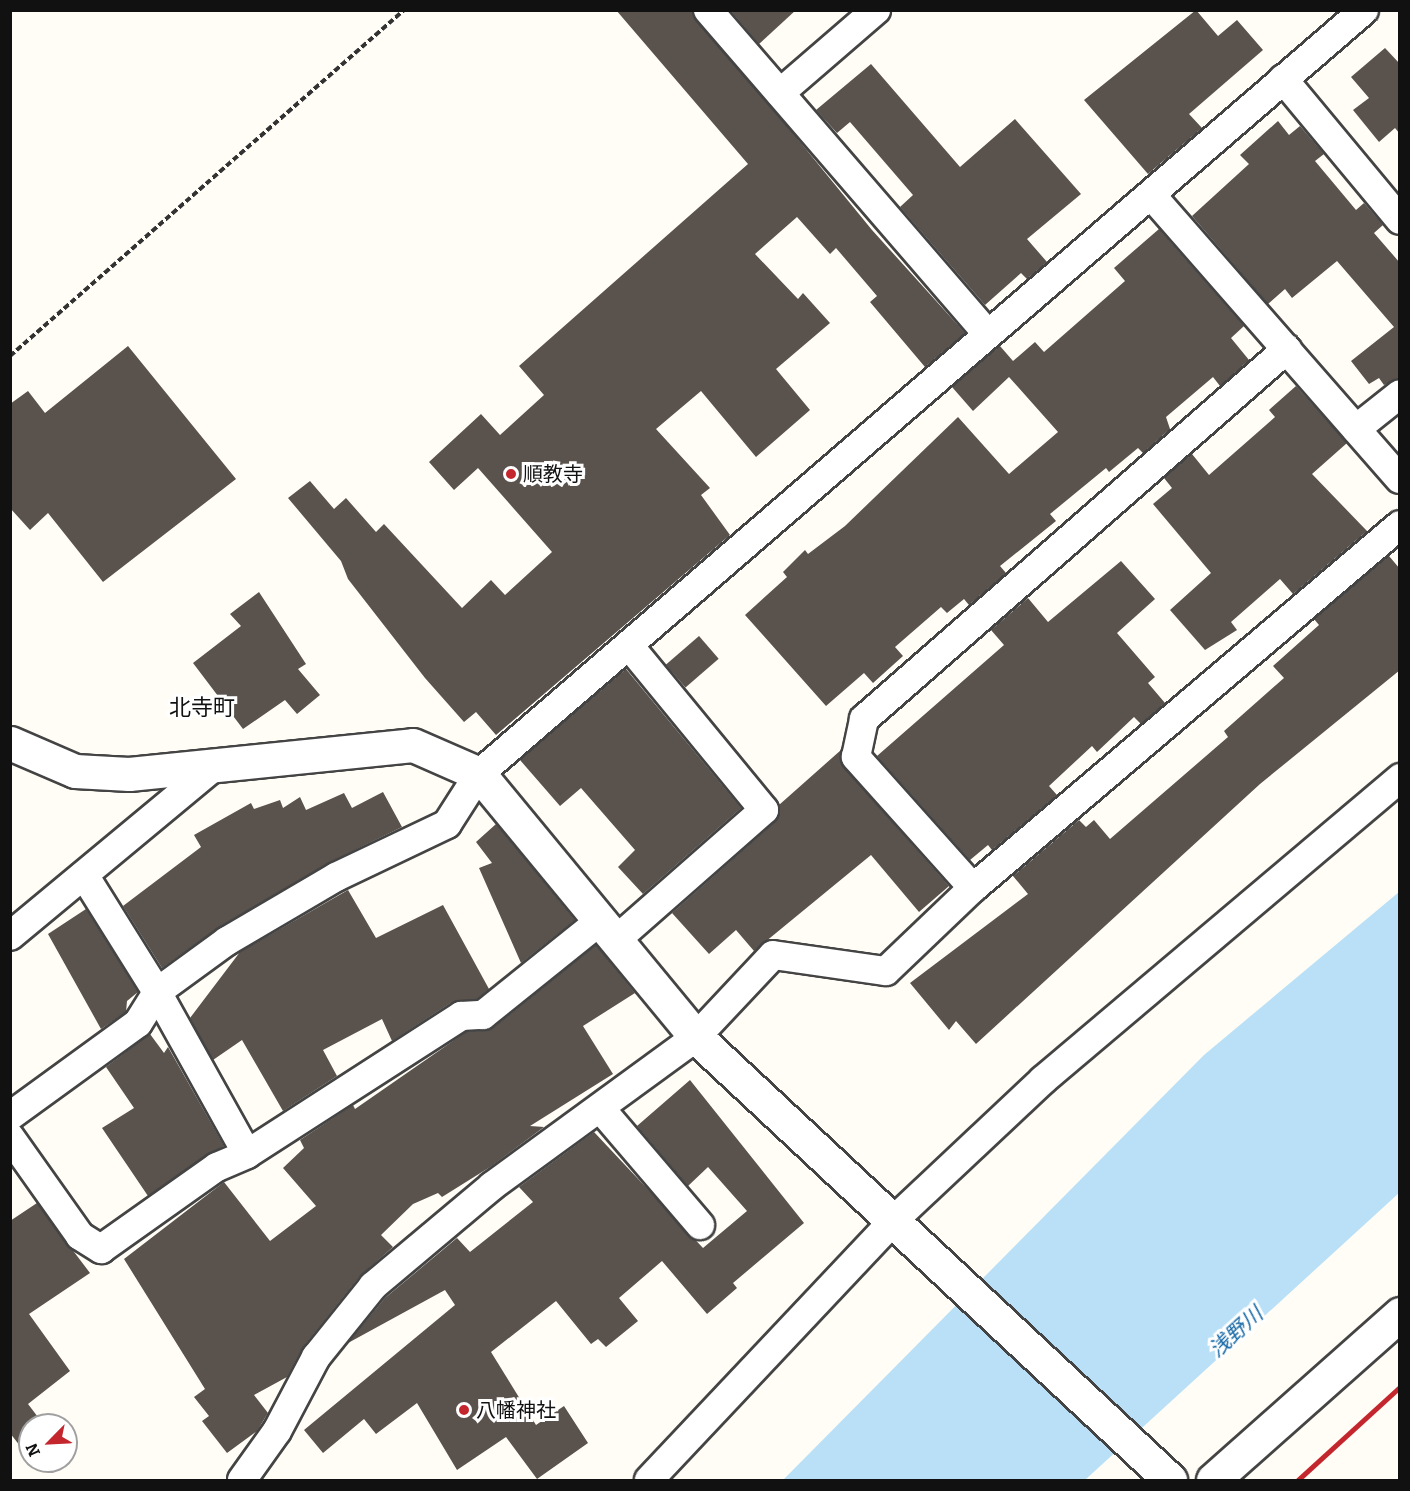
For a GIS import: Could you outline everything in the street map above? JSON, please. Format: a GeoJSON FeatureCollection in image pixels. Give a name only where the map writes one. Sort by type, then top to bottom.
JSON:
{"type":"FeatureCollection","features":[{"type":"Feature","properties":{"kind":"street"},"geometry":{"type":"LineString","coordinates":[[708,10],[988,334]]}},
{"type":"Feature","properties":{"kind":"street"},"geometry":{"type":"LineString","coordinates":[[780,93],[876,10]]}},
{"type":"Feature","properties":{"kind":"street"},"geometry":{"type":"LineString","coordinates":[[10,1116],[138,1023],[157,992],[227,941],[336,877],[447,824],[479,774],[630,647],[781,509],[1152,196],[1364,10]]}},
{"type":"Feature","properties":{"kind":"street"},"geometry":{"type":"LineString","coordinates":[[1283,79],[1400,220]]}},
{"type":"Feature","properties":{"kind":"street"},"geometry":{"type":"LineString","coordinates":[[1152,196],[1400,479]]}},
{"type":"Feature","properties":{"kind":"street"},"geometry":{"type":"LineString","coordinates":[[973,888],[856,757],[864,719],[1287,349]]}},
{"type":"Feature","properties":{"kind":"street"},"geometry":{"type":"LineString","coordinates":[[1356,429],[1400,394]]}},
{"type":"Feature","properties":{"kind":"street"},"geometry":{"type":"LineString","coordinates":[[242,1480],[276,1431],[316,1357],[373,1286],[492,1186],[696,1037],[773,955],[886,972],[973,888],[1400,525]]}},
{"type":"Feature","properties":{"kind":"street"},"geometry":{"type":"LineString","coordinates":[[10,1137],[80,1236],[101,1250],[217,1167],[246,1154],[461,1016],[483,1015],[608,931],[764,810],[630,647]]}},
{"type":"Feature","properties":{"kind":"street"},"geometry":{"type":"LineString","coordinates":[[10,743],[75,771],[212,768],[413,745],[479,774],[696,1037],[1170,1480]]}},
{"type":"Feature","properties":{"kind":"street"},"geometry":{"type":"LineString","coordinates":[[10,936],[212,768]]}},
{"type":"Feature","properties":{"kind":"street"},"geometry":{"type":"LineString","coordinates":[[649,1480],[894,1220],[1043,1080],[1400,778]]}},
{"type":"Feature","properties":{"kind":"street"},"geometry":{"type":"LineString","coordinates":[[84,875],[157,992],[246,1154]]}},
{"type":"Feature","properties":{"kind":"street"},"geometry":{"type":"LineString","coordinates":[[600,1108],[700,1225]]}},
{"type":"Feature","properties":{"kind":"street"},"geometry":{"type":"LineString","coordinates":[[1213,1480],[1400,1314]]}},
{"type":"Feature","properties":{"kind":"path"},"geometry":{"type":"LineString","coordinates":[[10,356],[404,10]]}},
{"type":"Feature","properties":{"kind":"water","name":"浅野川"},"geometry":{"type":"Polygon","coordinates":[[[1399,892],[1399,1193],[1085,1480],[783,1480],[1204,1055],[1399,892]]]}},
{"type":"Feature","properties":{"kind":"building"},"geometry":{"type":"Polygon","coordinates":[[[616,10],[692,10],[872,230],[965,333],[925,367],[870,302],[877,296],[836,248],[830,254],[797,217],[755,254],[798,299],[803,293],[830,323],[776,369],[810,410],[756,457],[701,391],[656,429],[710,488],[701,495],[730,535],[496,735],[476,712],[464,722],[425,678],[348,579],[341,561],[288,498],[310,481],[334,509],[346,498],[376,532],[384,524],[462,608],[491,580],[505,595],[552,552],[478,468],[454,490],[429,462],[481,414],[500,435],[544,395],[519,366],[748,164],[616,10]]]}},
{"type":"Feature","properties":{"kind":"building"},"geometry":{"type":"Polygon","coordinates":[[[730,10],[796,10],[759,44],[730,10]]]}},
{"type":"Feature","properties":{"kind":"building"},"geometry":{"type":"Polygon","coordinates":[[[1196,10],[1218,36],[1237,20],[1263,50],[1189,114],[1202,128],[1148,174],[1084,100],[1196,10]]]}},
{"type":"Feature","properties":{"kind":"building"},"geometry":{"type":"Polygon","coordinates":[[[1385,48],[1400,64],[1400,134],[1395,128],[1379,142],[1353,110],[1369,98],[1351,77],[1385,48]]]}},
{"type":"Feature","properties":{"kind":"building"},"geometry":{"type":"Polygon","coordinates":[[[871,64],[960,167],[1015,119],[1081,194],[1027,239],[1047,262],[1027,279],[1021,273],[985,305],[900,207],[913,195],[850,122],[837,133],[816,110],[871,64]]]}},
{"type":"Feature","properties":{"kind":"building"},"geometry":{"type":"Polygon","coordinates":[[[1278,121],[1289,135],[1300,126],[1324,154],[1315,161],[1356,210],[1364,203],[1383,225],[1374,233],[1400,263],[1400,378],[1384,385],[1379,378],[1369,384],[1351,361],[1394,327],[1337,261],[1292,298],[1285,289],[1268,304],[1192,216],[1249,164],[1240,155],[1278,121]]]}},
{"type":"Feature","properties":{"kind":"building"},"geometry":{"type":"Polygon","coordinates":[[[1159,229],[1244,326],[1231,338],[1249,360],[1220,386],[1213,377],[1166,417],[1170,429],[1143,453],[1138,448],[1109,472],[1106,468],[1050,514],[1056,521],[1000,566],[1006,573],[969,605],[964,599],[947,613],[941,607],[895,647],[903,656],[873,683],[864,673],[826,706],[745,615],[787,577],[783,572],[805,550],[808,554],[845,526],[958,417],[1009,474],[1058,432],[1009,377],[973,411],[952,387],[1000,346],[1013,361],[1035,342],[1044,352],[1125,281],[1114,268],[1159,229]]]}},
{"type":"Feature","properties":{"kind":"building"},"geometry":{"type":"Polygon","coordinates":[[[128,346],[236,479],[103,582],[48,513],[30,530],[10,508],[10,404],[28,391],[45,413],[128,346]]]}},
{"type":"Feature","properties":{"kind":"building"},"geometry":{"type":"Polygon","coordinates":[[[1296,386],[1347,443],[1312,474],[1367,531],[1293,594],[1280,579],[1231,622],[1237,630],[1205,650],[1170,610],[1211,573],[1153,504],[1172,488],[1164,478],[1192,454],[1209,475],[1275,417],[1269,410],[1296,386]]]}},
{"type":"Feature","properties":{"kind":"building"},"geometry":{"type":"Polygon","coordinates":[[[1389,556],[1400,569],[1400,670],[1260,784],[976,1044],[956,1021],[949,1030],[910,983],[1028,894],[1013,876],[1079,820],[1086,827],[1094,820],[1110,839],[1228,737],[1224,731],[1284,678],[1273,666],[1319,625],[1314,619],[1389,556]]]}},
{"type":"Feature","properties":{"kind":"building"},"geometry":{"type":"Polygon","coordinates":[[[1121,561],[1155,599],[1117,633],[1155,677],[1148,683],[1165,703],[1141,724],[1134,717],[1097,752],[1092,746],[1049,786],[1057,795],[992,850],[988,845],[970,860],[877,756],[1004,645],[991,630],[1028,598],[1048,622],[1121,561]]]}},
{"type":"Feature","properties":{"kind":"building"},"geometry":{"type":"Polygon","coordinates":[[[259,592],[306,664],[298,669],[320,695],[297,714],[285,700],[243,729],[193,663],[241,626],[230,614],[259,592]]]}},
{"type":"Feature","properties":{"kind":"building"},"geometry":{"type":"Polygon","coordinates":[[[699,636],[719,659],[685,688],[666,665],[699,636]]]}},
{"type":"Feature","properties":{"kind":"building"},"geometry":{"type":"Polygon","coordinates":[[[626,669],[741,808],[643,894],[618,867],[635,850],[581,788],[560,806],[520,760],[626,669]]]}},
{"type":"Feature","properties":{"kind":"building"},"geometry":{"type":"Polygon","coordinates":[[[841,750],[844,768],[949,886],[919,912],[871,855],[754,951],[736,930],[709,954],[672,913],[775,822],[779,805],[841,750]]]}},
{"type":"Feature","properties":{"kind":"building"},"geometry":{"type":"Polygon","coordinates":[[[383,792],[402,827],[328,863],[219,927],[162,968],[123,906],[201,847],[194,835],[251,803],[254,809],[280,800],[283,808],[300,797],[306,810],[344,793],[352,808],[383,792]]]}},
{"type":"Feature","properties":{"kind":"building"},"geometry":{"type":"Polygon","coordinates":[[[496,824],[575,920],[521,963],[479,868],[492,863],[476,842],[496,824]]]}},
{"type":"Feature","properties":{"kind":"building"},"geometry":{"type":"Polygon","coordinates":[[[348,890],[376,938],[443,905],[489,989],[477,999],[452,1002],[392,1041],[382,1019],[323,1050],[337,1076],[283,1111],[242,1040],[213,1060],[190,1018],[240,952],[348,890]]]}},
{"type":"Feature","properties":{"kind":"building"},"geometry":{"type":"Polygon","coordinates":[[[86,909],[138,992],[127,1001],[126,1012],[101,1029],[48,934],[86,909]]]}},
{"type":"Feature","properties":{"kind":"building"},"geometry":{"type":"Polygon","coordinates":[[[596,945],[635,993],[583,1026],[613,1074],[530,1126],[544,1127],[490,1167],[442,1197],[438,1193],[413,1204],[381,1235],[393,1247],[360,1276],[303,1347],[287,1377],[254,1395],[268,1413],[257,1431],[227,1453],[202,1421],[209,1416],[194,1397],[205,1389],[124,1259],[224,1182],[270,1241],[316,1206],[283,1168],[304,1148],[300,1140],[353,1105],[355,1109],[466,1032],[493,1028],[596,945]]]}},
{"type":"Feature","properties":{"kind":"building"},"geometry":{"type":"Polygon","coordinates":[[[150,1034],[164,1053],[168,1047],[224,1146],[148,1196],[102,1128],[134,1108],[106,1067],[150,1034]]]}},
{"type":"Feature","properties":{"kind":"building"},"geometry":{"type":"Polygon","coordinates":[[[690,1080],[804,1223],[733,1283],[737,1288],[707,1314],[662,1261],[619,1298],[638,1321],[606,1347],[598,1339],[591,1344],[556,1301],[491,1352],[536,1425],[564,1406],[588,1443],[537,1479],[506,1437],[457,1470],[417,1403],[376,1434],[364,1419],[323,1453],[304,1430],[455,1305],[445,1290],[348,1343],[385,1298],[457,1238],[470,1252],[533,1202],[519,1187],[594,1132],[703,1248],[747,1211],[708,1167],[688,1186],[637,1126],[690,1080]]]}},
{"type":"Feature","properties":{"kind":"building"},"geometry":{"type":"Polygon","coordinates":[[[37,1203],[90,1273],[29,1314],[70,1371],[28,1404],[35,1413],[18,1413],[18,1443],[10,1433],[10,1221],[37,1203]]]}},
{"type":"Feature","properties":{"kind":"railway"},"geometry":{"type":"LineString","coordinates":[[1298,1480],[1400,1387]]}},
{"type":"Feature","properties":{"kind":"place","name":"順教寺"},"geometry":{"type":"Point","coordinates":[511,474]}},
{"type":"Feature","properties":{"kind":"place","name":"八幡神社"},"geometry":{"type":"Point","coordinates":[464,1410]}},
{"type":"Feature","properties":{"kind":"district","name":"北寺町"},"geometry":{"type":"Point","coordinates":[202,708]}}]}
